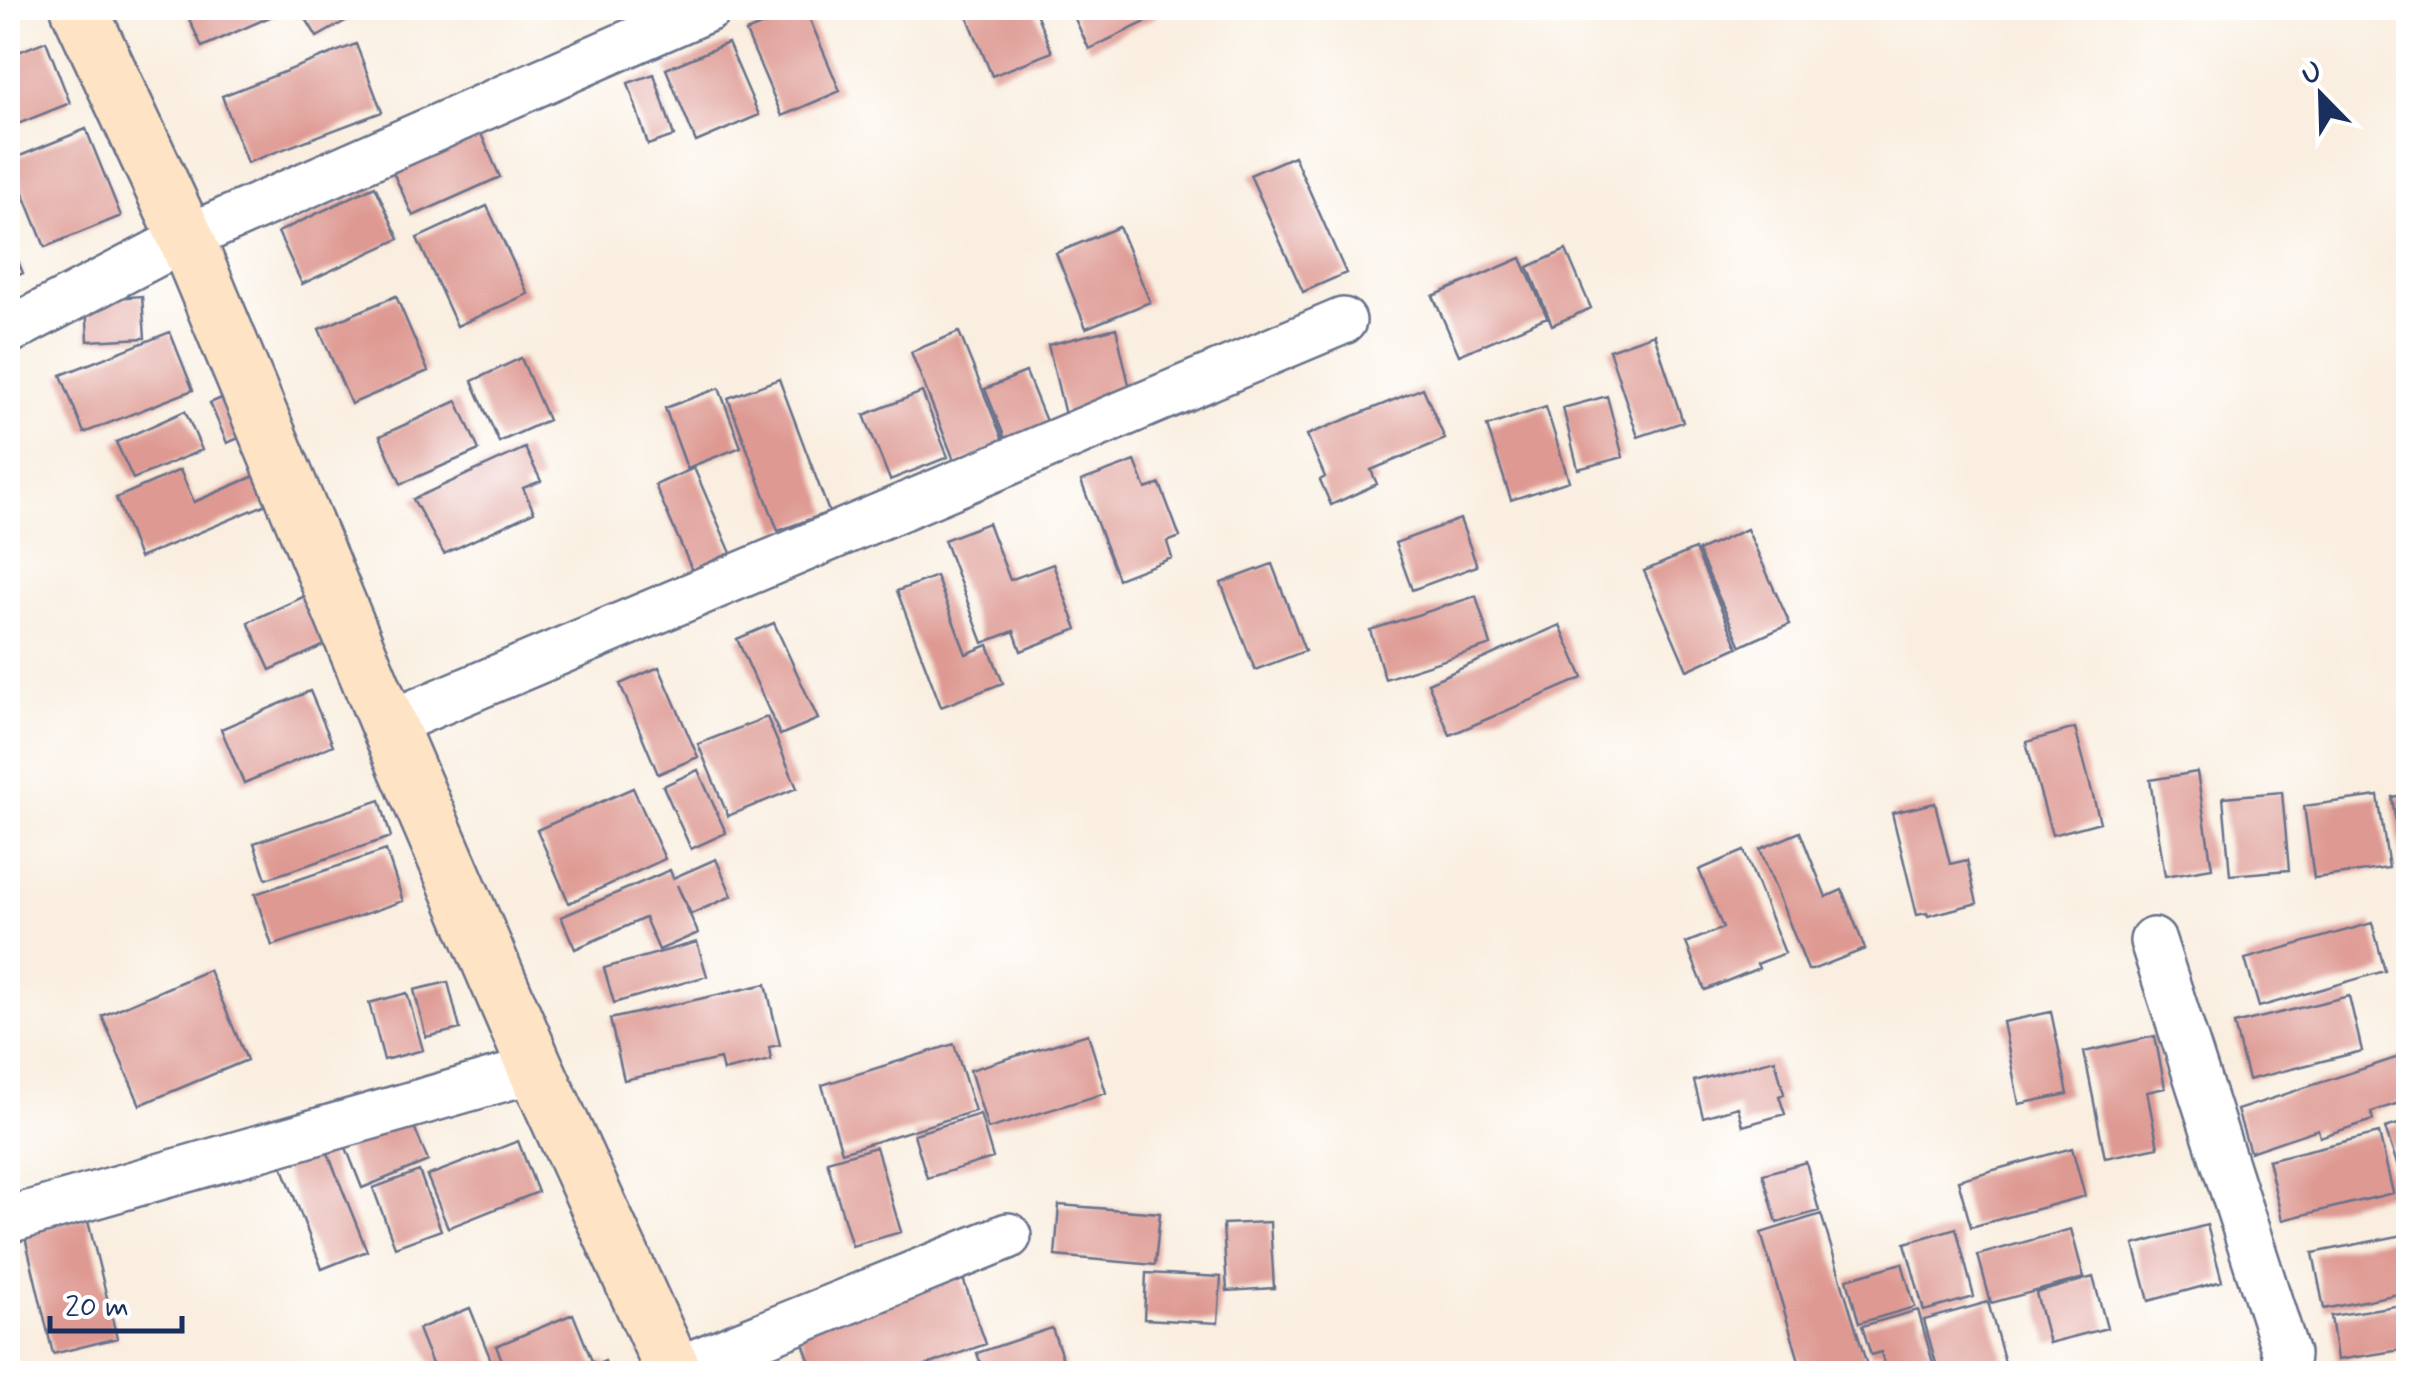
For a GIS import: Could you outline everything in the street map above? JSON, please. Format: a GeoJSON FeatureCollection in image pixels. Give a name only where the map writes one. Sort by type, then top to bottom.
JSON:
{"type":"FeatureCollection","features":[{"type":"Feature","properties":{"kind":"street"},"geometry":{"type":"LineString","coordinates":[[79,8],[186,238],[536,1069],[674,1372],[1008,1236]]}},
{"type":"Feature","properties":{"kind":"street"},"geometry":{"type":"LineString","coordinates":[[8,330],[186,238],[708,8]]}},
{"type":"Feature","properties":{"kind":"street"},"geometry":{"type":"LineString","coordinates":[[388,724],[1343,321]]}},
{"type":"Feature","properties":{"kind":"street"},"geometry":{"type":"LineString","coordinates":[[2153,941],[2286,1354],[2284,1374]]}},
{"type":"Feature","properties":{"kind":"street"},"geometry":{"type":"LineString","coordinates":[[8,1220],[536,1069]]}},
{"type":"Feature","properties":{"kind":"building"},"geometry":{"type":"Polygon","coordinates":[[[184,8],[290,8],[202,47],[184,8]]]}},
{"type":"Feature","properties":{"kind":"building"},"geometry":{"type":"Polygon","coordinates":[[[310,8],[368,8],[317,37],[302,12],[310,8]]]}},
{"type":"Feature","properties":{"kind":"building"},"geometry":{"type":"Polygon","coordinates":[[[805,8],[840,91],[782,116],[746,32],[805,8]]]}},
{"type":"Feature","properties":{"kind":"building"},"geometry":{"type":"Polygon","coordinates":[[[964,8],[1034,8],[1052,52],[992,76],[964,8]]]}},
{"type":"Feature","properties":{"kind":"building"},"geometry":{"type":"Polygon","coordinates":[[[1070,8],[1152,8],[1156,17],[1089,49],[1070,8]]]}},
{"type":"Feature","properties":{"kind":"building"},"geometry":{"type":"Polygon","coordinates":[[[46,41],[70,103],[8,128],[8,56],[46,41]]]}},
{"type":"Feature","properties":{"kind":"building"},"geometry":{"type":"Polygon","coordinates":[[[728,43],[759,115],[696,142],[666,69],[728,43]]]}},
{"type":"Feature","properties":{"kind":"building"},"geometry":{"type":"Polygon","coordinates":[[[356,44],[382,112],[247,163],[222,96],[356,44]]]}},
{"type":"Feature","properties":{"kind":"building"},"geometry":{"type":"Polygon","coordinates":[[[654,74],[674,136],[648,145],[628,83],[654,74]]]}},
{"type":"Feature","properties":{"kind":"building"},"geometry":{"type":"Polygon","coordinates":[[[474,118],[500,177],[413,216],[386,157],[474,118]]]}},
{"type":"Feature","properties":{"kind":"building"},"geometry":{"type":"Polygon","coordinates":[[[86,129],[121,216],[45,247],[10,160],[86,129]]]}},
{"type":"Feature","properties":{"kind":"building"},"geometry":{"type":"Polygon","coordinates":[[[1294,156],[1346,273],[1303,292],[1250,175],[1294,156]]]}},
{"type":"Feature","properties":{"kind":"building"},"geometry":{"type":"Polygon","coordinates":[[[375,186],[399,239],[302,284],[278,232],[375,186]]]}},
{"type":"Feature","properties":{"kind":"building"},"geometry":{"type":"Polygon","coordinates":[[[487,206],[528,294],[457,326],[417,238],[487,206]]]}},
{"type":"Feature","properties":{"kind":"building"},"geometry":{"type":"Polygon","coordinates":[[[1119,227],[1150,302],[1086,328],[1056,253],[1119,227]]]}},
{"type":"Feature","properties":{"kind":"building"},"geometry":{"type":"Polygon","coordinates":[[[8,237],[23,273],[8,280],[8,237]]]}},
{"type":"Feature","properties":{"kind":"building"},"geometry":{"type":"Polygon","coordinates":[[[1566,250],[1591,308],[1552,325],[1528,267],[1566,250]]]}},
{"type":"Feature","properties":{"kind":"building"},"geometry":{"type":"Polygon","coordinates":[[[1521,258],[1547,317],[1459,355],[1433,296],[1521,258]]]}},
{"type":"Feature","properties":{"kind":"building"},"geometry":{"type":"Polygon","coordinates":[[[142,296],[145,338],[88,341],[86,300],[142,296]]]}},
{"type":"Feature","properties":{"kind":"building"},"geometry":{"type":"Polygon","coordinates":[[[396,296],[428,371],[351,404],[319,329],[396,296]]]}},
{"type":"Feature","properties":{"kind":"building"},"geometry":{"type":"Polygon","coordinates":[[[1116,328],[1133,402],[1066,419],[1048,345],[1116,328]]]}},
{"type":"Feature","properties":{"kind":"building"},"geometry":{"type":"Polygon","coordinates":[[[170,332],[193,390],[84,433],[61,375],[170,332]]]}},
{"type":"Feature","properties":{"kind":"building"},"geometry":{"type":"Polygon","coordinates":[[[959,332],[1005,445],[956,465],[911,352],[959,332]]]}},
{"type":"Feature","properties":{"kind":"building"},"geometry":{"type":"Polygon","coordinates":[[[1654,334],[1683,422],[1638,437],[1609,350],[1654,334]]]}},
{"type":"Feature","properties":{"kind":"building"},"geometry":{"type":"Polygon","coordinates":[[[521,358],[548,420],[499,442],[472,381],[521,358]]]}},
{"type":"Feature","properties":{"kind":"building"},"geometry":{"type":"Polygon","coordinates":[[[1026,372],[1050,431],[1009,448],[985,389],[1026,372]]]}},
{"type":"Feature","properties":{"kind":"building"},"geometry":{"type":"Polygon","coordinates":[[[779,379],[829,512],[778,531],[728,398],[779,379]]]}},
{"type":"Feature","properties":{"kind":"building"},"geometry":{"type":"Polygon","coordinates":[[[719,388],[741,447],[687,468],[665,408],[719,388]]]}},
{"type":"Feature","properties":{"kind":"building"},"geometry":{"type":"Polygon","coordinates":[[[1423,388],[1445,439],[1371,470],[1377,484],[1331,505],[1320,480],[1325,477],[1307,435],[1423,388]]]}},
{"type":"Feature","properties":{"kind":"building"},"geometry":{"type":"Polygon","coordinates":[[[238,391],[255,431],[227,443],[210,403],[238,391]]]}},
{"type":"Feature","properties":{"kind":"building"},"geometry":{"type":"Polygon","coordinates":[[[922,392],[948,457],[890,480],[864,415],[922,392]]]}},
{"type":"Feature","properties":{"kind":"building"},"geometry":{"type":"Polygon","coordinates":[[[1607,396],[1623,457],[1578,469],[1563,408],[1607,396]]]}},
{"type":"Feature","properties":{"kind":"building"},"geometry":{"type":"Polygon","coordinates":[[[457,401],[479,450],[401,484],[380,436],[457,401]]]}},
{"type":"Feature","properties":{"kind":"building"},"geometry":{"type":"Polygon","coordinates":[[[1546,407],[1569,481],[1511,500],[1487,426],[1546,407]]]}},
{"type":"Feature","properties":{"kind":"building"},"geometry":{"type":"Polygon","coordinates":[[[185,411],[202,450],[133,479],[116,442],[185,411]]]}},
{"type":"Feature","properties":{"kind":"building"},"geometry":{"type":"Polygon","coordinates":[[[525,448],[541,481],[523,488],[534,512],[444,554],[413,499],[525,448]]]}},
{"type":"Feature","properties":{"kind":"building"},"geometry":{"type":"Polygon","coordinates":[[[1135,461],[1146,489],[1160,484],[1180,537],[1167,542],[1172,558],[1118,579],[1081,481],[1135,461]]]}},
{"type":"Feature","properties":{"kind":"building"},"geometry":{"type":"Polygon","coordinates":[[[694,468],[731,553],[692,570],[655,485],[694,468]]]}},
{"type":"Feature","properties":{"kind":"building"},"geometry":{"type":"Polygon","coordinates":[[[180,470],[194,502],[257,475],[269,503],[139,558],[116,498],[180,470]]]}},
{"type":"Feature","properties":{"kind":"building"},"geometry":{"type":"Polygon","coordinates":[[[1460,519],[1477,566],[1412,590],[1395,543],[1460,519]]]}},
{"type":"Feature","properties":{"kind":"building"},"geometry":{"type":"Polygon","coordinates":[[[988,523],[1010,580],[1053,564],[1077,629],[1021,651],[1014,631],[983,643],[944,540],[988,523]]]}},
{"type":"Feature","properties":{"kind":"building"},"geometry":{"type":"Polygon","coordinates":[[[1747,529],[1790,624],[1741,646],[1698,551],[1747,529]]]}},
{"type":"Feature","properties":{"kind":"building"},"geometry":{"type":"Polygon","coordinates":[[[1695,549],[1738,647],[1687,670],[1644,571],[1695,549]]]}},
{"type":"Feature","properties":{"kind":"building"},"geometry":{"type":"Polygon","coordinates":[[[1272,564],[1305,651],[1255,670],[1221,583],[1272,564]]]}},
{"type":"Feature","properties":{"kind":"building"},"geometry":{"type":"Polygon","coordinates":[[[936,576],[966,654],[988,645],[1003,683],[941,707],[897,591],[936,576]]]}},
{"type":"Feature","properties":{"kind":"building"},"geometry":{"type":"Polygon","coordinates":[[[316,591],[338,639],[270,670],[248,622],[316,591]]]}},
{"type":"Feature","properties":{"kind":"building"},"geometry":{"type":"Polygon","coordinates":[[[1476,596],[1491,645],[1385,679],[1370,630],[1476,596]]]}},
{"type":"Feature","properties":{"kind":"building"},"geometry":{"type":"Polygon","coordinates":[[[774,623],[818,719],[780,735],[737,639],[774,623]]]}},
{"type":"Feature","properties":{"kind":"building"},"geometry":{"type":"Polygon","coordinates":[[[1560,625],[1583,678],[1450,735],[1428,683],[1560,625]]]}},
{"type":"Feature","properties":{"kind":"building"},"geometry":{"type":"Polygon","coordinates":[[[659,667],[698,757],[658,774],[620,684],[659,667]]]}},
{"type":"Feature","properties":{"kind":"building"},"geometry":{"type":"Polygon","coordinates":[[[310,691],[333,745],[244,783],[221,729],[310,691]]]}},
{"type":"Feature","properties":{"kind":"building"},"geometry":{"type":"Polygon","coordinates":[[[767,717],[797,788],[728,816],[698,744],[767,717]]]}},
{"type":"Feature","properties":{"kind":"building"},"geometry":{"type":"Polygon","coordinates":[[[2075,728],[2100,822],[2052,835],[2026,742],[2075,728]]]}},
{"type":"Feature","properties":{"kind":"building"},"geometry":{"type":"Polygon","coordinates":[[[698,770],[726,833],[691,849],[663,786],[698,770]]]}},
{"type":"Feature","properties":{"kind":"building"},"geometry":{"type":"Polygon","coordinates":[[[2197,772],[2212,868],[2165,876],[2150,780],[2197,772]]]}},
{"type":"Feature","properties":{"kind":"building"},"geometry":{"type":"Polygon","coordinates":[[[633,788],[665,859],[569,903],[537,830],[633,788]]]}},
{"type":"Feature","properties":{"kind":"building"},"geometry":{"type":"Polygon","coordinates":[[[2282,792],[2289,870],[2230,875],[2223,797],[2282,792]]]}},
{"type":"Feature","properties":{"kind":"building"},"geometry":{"type":"Polygon","coordinates":[[[2408,794],[2408,883],[2405,883],[2392,797],[2408,794]]]}},
{"type":"Feature","properties":{"kind":"building"},"geometry":{"type":"Polygon","coordinates":[[[2378,796],[2389,868],[2314,878],[2304,806],[2378,796]]]}},
{"type":"Feature","properties":{"kind":"building"},"geometry":{"type":"Polygon","coordinates":[[[380,800],[391,837],[266,879],[254,843],[380,800]]]}},
{"type":"Feature","properties":{"kind":"building"},"geometry":{"type":"Polygon","coordinates":[[[1935,803],[1950,864],[1967,860],[1977,903],[1928,916],[1917,915],[1892,813],[1935,803]]]}},
{"type":"Feature","properties":{"kind":"building"},"geometry":{"type":"Polygon","coordinates":[[[1800,832],[1826,897],[1842,890],[1865,949],[1812,970],[1808,970],[1760,849],[1800,832]]]}},
{"type":"Feature","properties":{"kind":"building"},"geometry":{"type":"Polygon","coordinates":[[[386,850],[403,901],[272,946],[255,894],[386,850]]]}},
{"type":"Feature","properties":{"kind":"building"},"geometry":{"type":"Polygon","coordinates":[[[1744,851],[1785,953],[1705,990],[1686,943],[1723,928],[1699,870],[1744,851]]]}},
{"type":"Feature","properties":{"kind":"building"},"geometry":{"type":"Polygon","coordinates":[[[716,859],[732,896],[691,914],[677,885],[698,933],[659,950],[645,918],[575,949],[561,917],[670,870],[673,878],[716,859]]]}},
{"type":"Feature","properties":{"kind":"building"},"geometry":{"type":"Polygon","coordinates":[[[2372,923],[2385,971],[2259,1007],[2245,959],[2372,923]]]}},
{"type":"Feature","properties":{"kind":"building"},"geometry":{"type":"Polygon","coordinates":[[[697,942],[707,976],[614,1003],[604,968],[697,942]]]}},
{"type":"Feature","properties":{"kind":"building"},"geometry":{"type":"Polygon","coordinates":[[[209,970],[247,1060],[140,1105],[102,1016],[209,970]]]}},
{"type":"Feature","properties":{"kind":"building"},"geometry":{"type":"Polygon","coordinates":[[[448,982],[460,1029],[426,1037],[414,990],[448,982]]]}},
{"type":"Feature","properties":{"kind":"building"},"geometry":{"type":"Polygon","coordinates":[[[766,984],[780,1045],[769,1047],[771,1060],[723,1071],[720,1059],[624,1080],[610,1019],[766,984]]]}},
{"type":"Feature","properties":{"kind":"building"},"geometry":{"type":"Polygon","coordinates":[[[407,993],[423,1050],[384,1060],[369,1003],[407,993]]]}},
{"type":"Feature","properties":{"kind":"building"},"geometry":{"type":"Polygon","coordinates":[[[2349,996],[2362,1051],[2248,1080],[2234,1024],[2349,996]]]}},
{"type":"Feature","properties":{"kind":"building"},"geometry":{"type":"Polygon","coordinates":[[[2051,1012],[2068,1094],[2019,1104],[2003,1022],[2051,1012]]]}},
{"type":"Feature","properties":{"kind":"building"},"geometry":{"type":"Polygon","coordinates":[[[1088,1034],[1106,1093],[988,1129],[970,1070],[1088,1034]]]}},
{"type":"Feature","properties":{"kind":"building"},"geometry":{"type":"Polygon","coordinates":[[[2155,1036],[2165,1088],[2147,1092],[2158,1147],[2105,1158],[2084,1052],[2155,1036]]]}},
{"type":"Feature","properties":{"kind":"building"},"geometry":{"type":"Polygon","coordinates":[[[954,1044],[975,1111],[842,1152],[822,1085],[954,1044]]]}},
{"type":"Feature","properties":{"kind":"building"},"geometry":{"type":"Polygon","coordinates":[[[2408,1054],[2408,1100],[2371,1112],[2373,1120],[2320,1137],[2318,1129],[2250,1152],[2237,1110],[2408,1054]]]}},
{"type":"Feature","properties":{"kind":"building"},"geometry":{"type":"Polygon","coordinates":[[[1775,1059],[1785,1114],[1743,1126],[1738,1107],[1703,1117],[1694,1081],[1775,1059]]]}},
{"type":"Feature","properties":{"kind":"building"},"geometry":{"type":"Polygon","coordinates":[[[980,1114],[993,1158],[927,1178],[914,1134],[980,1114]]]}},
{"type":"Feature","properties":{"kind":"building"},"geometry":{"type":"Polygon","coordinates":[[[411,1119],[428,1161],[362,1188],[345,1145],[411,1119]]]}},
{"type":"Feature","properties":{"kind":"building"},"geometry":{"type":"Polygon","coordinates":[[[2408,1121],[2408,1187],[2405,1188],[2385,1128],[2408,1121]]]}},
{"type":"Feature","properties":{"kind":"building"},"geometry":{"type":"Polygon","coordinates":[[[2379,1133],[2393,1193],[2282,1220],[2268,1160],[2379,1133]]]}},
{"type":"Feature","properties":{"kind":"building"},"geometry":{"type":"Polygon","coordinates":[[[518,1141],[538,1192],[448,1228],[427,1176],[518,1141]]]}},
{"type":"Feature","properties":{"kind":"building"},"geometry":{"type":"Polygon","coordinates":[[[325,1146],[367,1251],[322,1269],[281,1163],[325,1146]]]}},
{"type":"Feature","properties":{"kind":"building"},"geometry":{"type":"Polygon","coordinates":[[[876,1147],[901,1232],[852,1246],[827,1161],[876,1147]]]}},
{"type":"Feature","properties":{"kind":"building"},"geometry":{"type":"Polygon","coordinates":[[[2072,1148],[2085,1196],[1971,1227],[1958,1180],[2072,1148]]]}},
{"type":"Feature","properties":{"kind":"building"},"geometry":{"type":"Polygon","coordinates":[[[1806,1162],[1819,1211],[1777,1223],[1763,1174],[1806,1162]]]}},
{"type":"Feature","properties":{"kind":"building"},"geometry":{"type":"Polygon","coordinates":[[[419,1171],[441,1230],[395,1247],[373,1188],[419,1171]]]}},
{"type":"Feature","properties":{"kind":"building"},"geometry":{"type":"Polygon","coordinates":[[[1059,1205],[1160,1213],[1155,1265],[1055,1256],[1059,1205]]]}},
{"type":"Feature","properties":{"kind":"building"},"geometry":{"type":"Polygon","coordinates":[[[1821,1214],[1869,1372],[1863,1374],[1803,1374],[1761,1233],[1821,1214]]]}},
{"type":"Feature","properties":{"kind":"building"},"geometry":{"type":"Polygon","coordinates":[[[87,1217],[117,1338],[53,1354],[24,1233],[87,1217]]]}},
{"type":"Feature","properties":{"kind":"building"},"geometry":{"type":"Polygon","coordinates":[[[1270,1222],[1274,1288],[1227,1291],[1223,1224],[1270,1222]]]}},
{"type":"Feature","properties":{"kind":"building"},"geometry":{"type":"Polygon","coordinates":[[[2207,1225],[2222,1281],[2149,1301],[2134,1245],[2207,1225]]]}},
{"type":"Feature","properties":{"kind":"building"},"geometry":{"type":"Polygon","coordinates":[[[1956,1228],[1974,1297],[1924,1311],[1905,1243],[1956,1228]]]}},
{"type":"Feature","properties":{"kind":"building"},"geometry":{"type":"Polygon","coordinates":[[[2071,1229],[2084,1278],[1991,1303],[1978,1255],[2071,1229]]]}},
{"type":"Feature","properties":{"kind":"building"},"geometry":{"type":"Polygon","coordinates":[[[2408,1234],[2408,1292],[2324,1309],[2313,1253],[2408,1234]]]}},
{"type":"Feature","properties":{"kind":"building"},"geometry":{"type":"Polygon","coordinates":[[[1902,1263],[1915,1307],[1859,1323],[1847,1279],[1902,1263]]]}},
{"type":"Feature","properties":{"kind":"building"},"geometry":{"type":"Polygon","coordinates":[[[960,1270],[986,1344],[901,1374],[814,1374],[797,1326],[960,1270]]]}},
{"type":"Feature","properties":{"kind":"building"},"geometry":{"type":"Polygon","coordinates":[[[1146,1273],[1221,1277],[1218,1323],[1144,1319],[1146,1273]]]}},
{"type":"Feature","properties":{"kind":"building"},"geometry":{"type":"Polygon","coordinates":[[[2093,1277],[2107,1328],[2049,1343],[2036,1293],[2093,1277]]]}},
{"type":"Feature","properties":{"kind":"building"},"geometry":{"type":"Polygon","coordinates":[[[1988,1302],[2008,1374],[1939,1374],[1924,1320],[1988,1302]]]}},
{"type":"Feature","properties":{"kind":"building"},"geometry":{"type":"Polygon","coordinates":[[[2408,1304],[2408,1349],[2337,1360],[2331,1316],[2408,1304]]]}},
{"type":"Feature","properties":{"kind":"building"},"geometry":{"type":"Polygon","coordinates":[[[470,1308],[493,1365],[473,1374],[436,1374],[418,1329],[470,1308]]]}},
{"type":"Feature","properties":{"kind":"building"},"geometry":{"type":"Polygon","coordinates":[[[1918,1310],[1936,1374],[1887,1374],[1881,1352],[1871,1355],[1862,1326],[1918,1310]]]}},
{"type":"Feature","properties":{"kind":"building"},"geometry":{"type":"Polygon","coordinates":[[[573,1314],[594,1366],[605,1361],[610,1374],[508,1374],[496,1346],[573,1314]]]}},
{"type":"Feature","properties":{"kind":"building"},"geometry":{"type":"Polygon","coordinates":[[[1052,1328],[1068,1374],[984,1374],[977,1353],[1052,1328]]]}}]}
